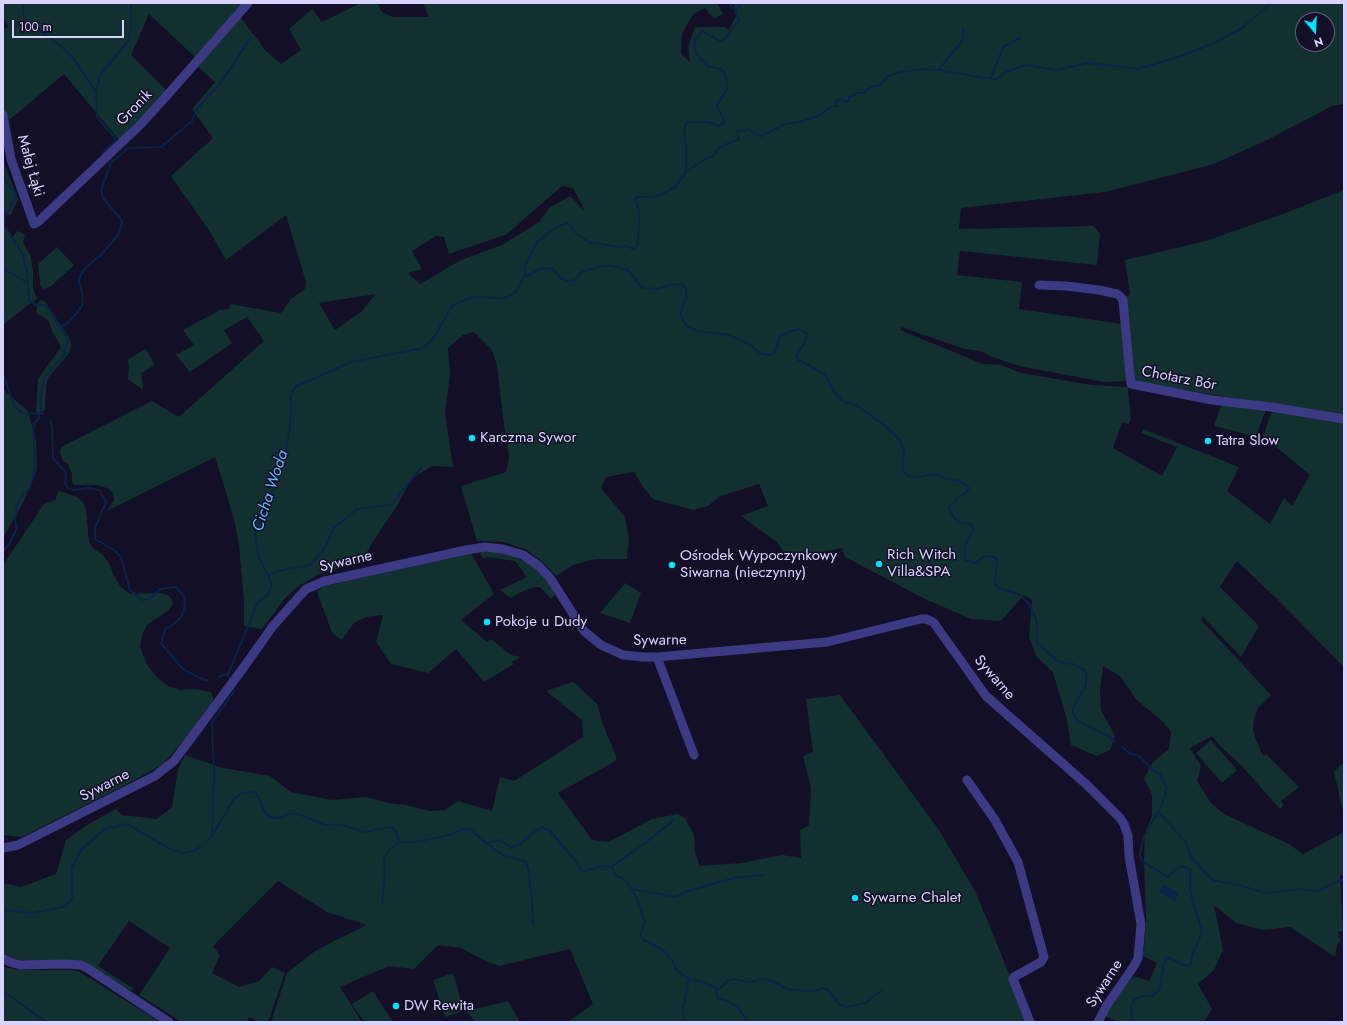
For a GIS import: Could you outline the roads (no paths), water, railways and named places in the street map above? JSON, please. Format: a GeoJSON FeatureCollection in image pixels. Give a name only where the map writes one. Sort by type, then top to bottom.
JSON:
{"type":"FeatureCollection","features":[{"type":"Feature","properties":{"kind":"street","name":"Gronik"},"geometry":{"type":"LineString","coordinates":[[34,224],[38,222],[141,124],[248,3]]}},
{"type":"Feature","properties":{"kind":"street","name":"Małej Łąki"},"geometry":{"type":"LineString","coordinates":[[3,114],[11,159],[34,224]]}},
{"type":"Feature","properties":{"kind":"street","name":"Chotarz Bór"},"geometry":{"type":"LineString","coordinates":[[1039,285],[1099,290],[1117,294],[1121,297],[1123,301],[1128,364],[1132,384],[1212,400],[1271,407],[1344,420]]}},
{"type":"Feature","properties":{"kind":"street","name":"Sywarne"},"geometry":{"type":"LineString","coordinates":[[3,848],[18,845],[155,776],[174,761],[242,671],[273,626],[302,592],[313,585],[325,581],[466,550],[485,547],[504,549],[514,552],[539,566],[550,578],[581,627],[592,639],[601,645],[623,655],[657,657],[827,642],[921,619],[926,619],[934,623],[986,696],[1087,785],[1120,818],[1124,824],[1128,836],[1129,856],[1141,924],[1138,958],[1107,1005],[1098,1022]]}},
{"type":"Feature","properties":{"kind":"street"},"geometry":{"type":"LineString","coordinates":[[657,657],[694,755]]}},
{"type":"Feature","properties":{"kind":"street"},"geometry":{"type":"LineString","coordinates":[[967,780],[995,820],[1018,862],[1044,957],[1041,962],[1013,979],[1030,1022]]}},
{"type":"Feature","properties":{"kind":"street"},"geometry":{"type":"LineString","coordinates":[[3,960],[20,964],[81,965],[169,1022]]}},
{"type":"Feature","properties":{"kind":"water"},"geometry":{"type":"Polygon","coordinates":[[[1163,884],[1179,893],[1175,901],[1159,893],[1163,884]]]}},
{"type":"Feature","properties":{"kind":"waterway"},"geometry":{"type":"LineString","coordinates":[[23,3],[23,13],[26,21],[60,45],[73,58],[96,92],[97,117],[115,138],[115,141],[104,151],[105,155]]}},
{"type":"Feature","properties":{"kind":"waterway"},"geometry":{"type":"LineString","coordinates":[[96,92],[100,75],[129,40],[131,3]]}},
{"type":"Feature","properties":{"kind":"waterway","name":"Cicha Woda"},"geometry":{"type":"LineString","coordinates":[[230,680],[228,674],[258,602],[268,595],[272,585],[259,558],[255,534],[284,462],[290,428],[291,396],[295,387],[351,362],[423,348],[433,339],[452,306],[471,297],[505,298],[516,292],[524,277],[528,259],[538,241],[557,227],[567,223],[576,233],[589,242],[619,247],[626,246],[634,249],[637,245],[639,222],[639,212],[635,199],[637,197],[653,197],[662,194],[675,187],[686,172],[686,146],[684,136],[687,122],[708,122],[720,126],[723,123],[724,120],[717,106],[727,89],[726,76],[721,69],[708,66],[700,59],[694,46],[702,31],[720,41],[725,39],[733,27],[737,24],[739,19],[735,12],[736,11],[729,3]]}},
{"type":"Feature","properties":{"kind":"waterway"},"geometry":{"type":"LineString","coordinates":[[736,11],[741,3]]}},
{"type":"Feature","properties":{"kind":"waterway"},"geometry":{"type":"LineString","coordinates":[[686,172],[705,159],[713,156],[720,147],[739,139],[737,133],[738,130],[742,131],[747,129],[751,130],[754,134],[762,136],[785,124],[799,122],[818,116],[832,106],[837,106],[836,100],[840,99],[846,102],[849,101],[849,97],[857,93],[864,93],[871,87],[880,85],[888,76],[901,72],[925,69],[939,70],[997,79],[1006,72],[1026,65],[1056,70],[1088,63],[1138,69],[1184,55],[1216,42],[1242,28],[1271,3]]}},
{"type":"Feature","properties":{"kind":"waterway"},"geometry":{"type":"LineString","coordinates":[[939,69],[962,42],[963,30]]}},
{"type":"Feature","properties":{"kind":"waterway"},"geometry":{"type":"LineString","coordinates":[[60,328],[70,321],[82,306],[83,298],[79,281],[81,274],[86,267],[101,255],[118,235],[121,227],[122,222],[120,218],[103,198],[101,190],[111,163],[128,148],[161,147],[192,121],[196,110],[223,80],[250,38]]}},
{"type":"Feature","properties":{"kind":"waterway"},"geometry":{"type":"LineString","coordinates":[[991,79],[1003,47],[1020,38]]}},
{"type":"Feature","properties":{"kind":"waterway"},"geometry":{"type":"LineString","coordinates":[[3,176],[16,197],[5,217],[4,225],[23,255],[27,273],[29,300],[36,305],[44,305],[50,310],[68,340],[64,354],[44,379],[40,403],[43,414]]}},
{"type":"Feature","properties":{"kind":"waterway"},"geometry":{"type":"LineString","coordinates":[[524,277],[543,268],[553,269],[560,278],[568,281],[575,280],[582,272],[602,266],[612,266],[629,271],[642,288],[657,289],[670,285],[682,284],[686,289],[687,298],[683,304],[681,314],[682,319],[687,326],[697,331],[729,335],[751,345],[761,354],[769,355],[775,353],[780,336],[798,329],[807,333],[806,340],[797,355],[798,360],[825,375],[835,393],[843,401],[858,406],[890,430],[900,440],[904,452],[902,468],[906,475],[918,477],[934,474],[947,479],[960,481],[969,488],[949,508],[954,518],[960,523],[972,524],[973,531],[965,545],[965,560],[976,563],[983,557],[991,556],[997,559],[995,583],[998,588],[1019,594],[1029,604],[1036,619],[1036,642],[1059,662],[1073,664],[1086,671],[1086,685],[1073,708],[1073,713],[1078,721],[1108,736],[1115,742]]}},
{"type":"Feature","properties":{"kind":"waterway"},"geometry":{"type":"LineString","coordinates":[[3,269],[27,282]]}},
{"type":"Feature","properties":{"kind":"waterway"},"geometry":{"type":"LineString","coordinates":[[3,374],[14,405],[22,413],[41,414]]}},
{"type":"Feature","properties":{"kind":"waterway"},"geometry":{"type":"LineString","coordinates":[[3,551],[10,543],[17,528],[15,519],[17,505],[22,496],[29,489],[32,480],[35,454],[33,428],[34,424],[39,418],[39,414]]}},
{"type":"Feature","properties":{"kind":"waterway"},"geometry":{"type":"LineString","coordinates":[[50,421],[52,427],[53,458],[66,473],[65,483],[68,488],[74,490],[88,488],[99,490],[106,502],[95,528],[95,539],[114,550],[121,557],[130,590],[142,600],[150,599],[160,589],[176,587],[184,596],[185,605],[182,616],[174,624],[165,629],[161,643],[182,668],[204,680],[207,680]]}},
{"type":"Feature","properties":{"kind":"waterway"},"geometry":{"type":"LineString","coordinates":[[268,575],[283,570],[310,565],[325,548],[333,529],[357,509],[391,505],[421,468]]}},
{"type":"Feature","properties":{"kind":"waterway"},"geometry":{"type":"LineString","coordinates":[[218,677],[228,674]]}},
{"type":"Feature","properties":{"kind":"waterway","name":"Cicha Woda"},"geometry":{"type":"LineString","coordinates":[[3,910],[32,913],[63,907],[72,900],[72,868],[81,850],[105,829],[127,824],[170,849],[182,853],[194,851],[203,845],[212,836],[214,774],[212,723],[234,691],[233,688]]}},
{"type":"Feature","properties":{"kind":"waterway"},"geometry":{"type":"LineString","coordinates":[[1122,747],[1131,754],[1139,756],[1154,771],[1160,774],[1167,788],[1162,804],[1143,838],[1140,856],[1143,862],[1168,877],[1176,869],[1184,866],[1190,870],[1190,890],[1202,932],[1192,956],[1191,964],[1186,966],[1167,957],[1164,963],[1159,990],[1152,996],[1140,996],[1134,1000],[1131,1008],[1133,1022]]}},
{"type":"Feature","properties":{"kind":"waterway"},"geometry":{"type":"LineString","coordinates":[[212,836],[234,799],[242,793],[254,792],[258,796],[264,811],[270,817],[279,818],[292,813],[325,825],[341,825],[365,832],[390,827],[395,830],[400,842],[415,842],[449,835],[464,829],[470,829],[486,843],[500,840],[512,848],[520,844],[542,827],[550,831],[573,858],[581,870],[586,871],[601,866],[611,867],[618,877],[624,879],[632,889],[640,906],[645,923],[640,934],[644,940],[663,950],[672,960],[678,972],[689,979],[706,983],[717,989],[716,994],[718,998],[729,1001],[739,1009],[748,1022]]}},
{"type":"Feature","properties":{"kind":"waterway"},"geometry":{"type":"LineString","coordinates":[[1158,812],[1185,841],[1192,858],[1212,880],[1242,886],[1265,893],[1301,889],[1317,891],[1344,879]]}},
{"type":"Feature","properties":{"kind":"waterway"},"geometry":{"type":"LineString","coordinates":[[611,867],[640,847],[674,820]]}},
{"type":"Feature","properties":{"kind":"waterway"},"geometry":{"type":"LineString","coordinates":[[382,904],[385,873],[384,859],[390,849],[400,842]]}},
{"type":"Feature","properties":{"kind":"waterway"},"geometry":{"type":"LineString","coordinates":[[487,843],[504,856],[525,861],[528,868],[532,898],[533,924]]}},
{"type":"Feature","properties":{"kind":"waterway"},"geometry":{"type":"LineString","coordinates":[[632,889],[676,897],[685,892],[734,878],[762,875]]}},
{"type":"Feature","properties":{"kind":"waterway"},"geometry":{"type":"LineString","coordinates":[[684,1022],[683,1009],[689,979]]}},
{"type":"Feature","properties":{"kind":"waterway"},"geometry":{"type":"LineString","coordinates":[[717,989],[723,986],[727,981],[733,979],[749,982],[763,979],[774,982],[790,990],[813,991],[822,988],[827,989],[840,1005],[847,1007],[866,1003],[881,991]]}},
{"type":"Feature","properties":{"kind":"waterway"},"geometry":{"type":"LineString","coordinates":[[3,991],[46,1022]]}},
{"type":"Feature","properties":{"kind":"place","name":"Karczma Sywor"},"geometry":{"type":"Point","coordinates":[472,438]}},
{"type":"Feature","properties":{"kind":"place","name":"Tatra Slow"},"geometry":{"type":"Point","coordinates":[1208,441]}},
{"type":"Feature","properties":{"kind":"place","name":"Rich Witch Villa&SPA"},"geometry":{"type":"Point","coordinates":[879,564]}},
{"type":"Feature","properties":{"kind":"place","name":"Ośrodek Wypoczynkowy Siwarna (nieczynny)"},"geometry":{"type":"Point","coordinates":[672,565]}},
{"type":"Feature","properties":{"kind":"place","name":"Pokoje u Dudy"},"geometry":{"type":"Point","coordinates":[487,622]}},
{"type":"Feature","properties":{"kind":"place","name":"Sywarne Chalet"},"geometry":{"type":"Point","coordinates":[855,898]}},
{"type":"Feature","properties":{"kind":"place","name":"DW Rewita"},"geometry":{"type":"Point","coordinates":[396,1006]}}]}
